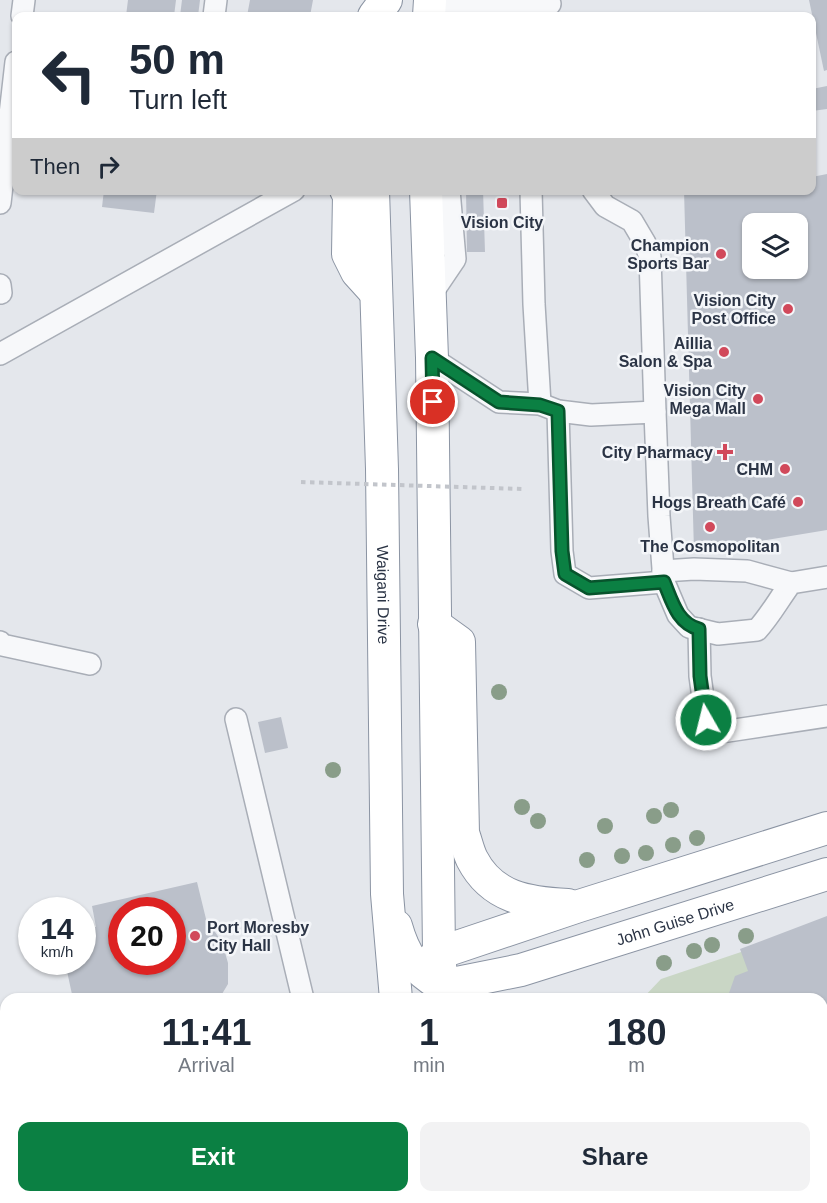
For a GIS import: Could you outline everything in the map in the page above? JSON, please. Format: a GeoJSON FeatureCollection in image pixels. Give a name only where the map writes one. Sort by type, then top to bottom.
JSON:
{"type":"FeatureCollection","features":[{"type":"Feature","properties":{"kind":"highway"},"geometry":{"type":"LineString","coordinates":[[376,12],[386,0]]}},
{"type":"Feature","properties":{"kind":"highway"},"geometry":{"type":"LineString","coordinates":[[349,195],[348,254],[357,272],[376,293]]}},
{"type":"Feature","properties":{"kind":"highway","name":"Waigani Drive"},"geometry":{"type":"LineString","coordinates":[[373,195],[384,562],[387,894],[395,993]]}},
{"type":"Feature","properties":{"kind":"highway"},"geometry":{"type":"LineString","coordinates":[[426,195],[432,358],[434,624],[432,982]]}},
{"type":"Feature","properties":{"kind":"highway"},"geometry":{"type":"LineString","coordinates":[[434,624],[459,642],[463,832],[472,859],[488,881],[509,896],[536,903],[579,906]]}},
{"type":"Feature","properties":{"kind":"highway"},"geometry":{"type":"LineString","coordinates":[[432,982],[579,906],[827,828]]}},
{"type":"Feature","properties":{"kind":"highway","name":"John Guise Drive"},"geometry":{"type":"LineString","coordinates":[[432,982],[521,970],[827,874]]}},
{"type":"Feature","properties":{"kind":"highway"},"geometry":{"type":"LineString","coordinates":[[387,894],[400,938],[432,982]]}},
{"type":"Feature","properties":{"kind":"highway"},"geometry":{"type":"LineString","coordinates":[[496,993],[521,970]]}},
{"type":"Feature","properties":{"kind":"street"},"geometry":{"type":"LineString","coordinates":[[429,9],[482,6],[552,7]]}},
{"type":"Feature","properties":{"kind":"street"},"geometry":{"type":"LineString","coordinates":[[0,203],[12,97]]}},
{"type":"Feature","properties":{"kind":"street"},"geometry":{"type":"LineString","coordinates":[[0,354],[285,195]]}},
{"type":"Feature","properties":{"kind":"street"},"geometry":{"type":"LineString","coordinates":[[430,296],[455,260],[449,195]]}},
{"type":"Feature","properties":{"kind":"street"},"geometry":{"type":"LineString","coordinates":[[531,195],[534,304],[549,408],[565,574],[589,588],[664,577],[694,568],[747,571],[791,584],[827,577]]}},
{"type":"Feature","properties":{"kind":"street"},"geometry":{"type":"LineString","coordinates":[[597,195],[605,206],[632,221],[650,257],[659,516],[664,577],[678,615],[689,627],[718,634],[757,630],[791,584]]}},
{"type":"Feature","properties":{"kind":"street"},"geometry":{"type":"LineString","coordinates":[[0,285],[1,293]]}},
{"type":"Feature","properties":{"kind":"street"},"geometry":{"type":"LineString","coordinates":[[432,358],[499,402],[591,416],[655,412]]}},
{"type":"Feature","properties":{"kind":"street"},"geometry":{"type":"LineString","coordinates":[[699,629],[700,676],[708,734],[827,716]]}},
{"type":"Feature","properties":{"kind":"street"},"geometry":{"type":"LineString","coordinates":[[0,642],[2,645],[90,664]]}},
{"type":"Feature","properties":{"kind":"street"},"geometry":{"type":"LineString","coordinates":[[236,719],[302,993]]}},
{"type":"Feature","properties":{"kind":"path"},"geometry":{"type":"LineString","coordinates":[[301,482],[523,489]]}},
{"type":"Feature","properties":{"kind":"green space"},"geometry":{"type":"Polygon","coordinates":[[[827,923],[827,993],[648,993],[661,979],[827,923]]]}},
{"type":"Feature","properties":{"kind":"building"},"geometry":{"type":"Polygon","coordinates":[[[128,0],[176,0],[174,12],[126,12],[128,0]]]}},
{"type":"Feature","properties":{"kind":"building"},"geometry":{"type":"Polygon","coordinates":[[[182,0],[200,0],[198,12],[180,12],[182,0]]]}},
{"type":"Feature","properties":{"kind":"building"},"geometry":{"type":"Polygon","coordinates":[[[250,0],[313,0],[311,12],[248,12],[250,0]]]}},
{"type":"Feature","properties":{"kind":"building"},"geometry":{"type":"Polygon","coordinates":[[[809,0],[827,0],[827,70],[824,71],[816,33],[816,12],[812,12],[809,0]]]}},
{"type":"Feature","properties":{"kind":"building"},"geometry":{"type":"Polygon","coordinates":[[[827,86],[827,109],[816,110],[816,88],[827,86]]]}},
{"type":"Feature","properties":{"kind":"building","name":"Vision City Mega Mall"},"geometry":{"type":"Polygon","coordinates":[[[827,174],[827,530],[694,552],[684,195],[816,195],[816,176],[827,174]]]}},
{"type":"Feature","properties":{"kind":"building"},"geometry":{"type":"Polygon","coordinates":[[[103,195],[156,195],[154,213],[102,207],[103,195]]]}},
{"type":"Feature","properties":{"kind":"building"},"geometry":{"type":"Polygon","coordinates":[[[466,195],[483,195],[485,252],[467,252],[466,195]]]}},
{"type":"Feature","properties":{"kind":"building"},"geometry":{"type":"Polygon","coordinates":[[[281,717],[288,748],[265,753],[258,722],[281,717]]]}},
{"type":"Feature","properties":{"kind":"building"},"geometry":{"type":"Polygon","coordinates":[[[197,882],[206,919],[222,942],[228,963],[228,984],[223,993],[72,993],[68,975],[96,975],[96,905],[108,902],[108,975],[186,975],[186,897],[131,897],[197,882]]]}},
{"type":"Feature","properties":{"kind":"building"},"geometry":{"type":"Polygon","coordinates":[[[827,916],[827,993],[729,993],[735,976],[748,971],[740,949],[827,916]]]}},
{"type":"Feature","properties":{"kind":"place","name":"Vision City"},"geometry":{"type":"Point","coordinates":[502,203]}},
{"type":"Feature","properties":{"kind":"place","name":"Champion Sports Bar"},"geometry":{"type":"Point","coordinates":[721,254]}},
{"type":"Feature","properties":{"kind":"place","name":"Vision City Post Office"},"geometry":{"type":"Point","coordinates":[788,309]}},
{"type":"Feature","properties":{"kind":"place","name":"Aillia Salon & Spa"},"geometry":{"type":"Point","coordinates":[724,352]}},
{"type":"Feature","properties":{"kind":"place","name":"Vision City Mega Mall"},"geometry":{"type":"Point","coordinates":[758,399]}},
{"type":"Feature","properties":{"kind":"place","name":"City Pharmacy"},"geometry":{"type":"Point","coordinates":[725,452]}},
{"type":"Feature","properties":{"kind":"place","name":"CHM"},"geometry":{"type":"Point","coordinates":[785,469]}},
{"type":"Feature","properties":{"kind":"place","name":"Hogs Breath Café"},"geometry":{"type":"Point","coordinates":[798,502]}},
{"type":"Feature","properties":{"kind":"place","name":"The Cosmopolitan"},"geometry":{"type":"Point","coordinates":[710,527]}},
{"type":"Feature","properties":{"kind":"place","name":"Port Moresby City Hall"},"geometry":{"type":"Point","coordinates":[195,936]}},
{"type":"Feature","properties":{"kind":"route"},"geometry":{"type":"LineString","coordinates":[[433,402],[432,358],[499,402],[540,405],[558,411],[562,551],[565,574],[589,588],[664,582],[678,615],[689,627],[699,629],[700,676],[706,720]]}}]}
